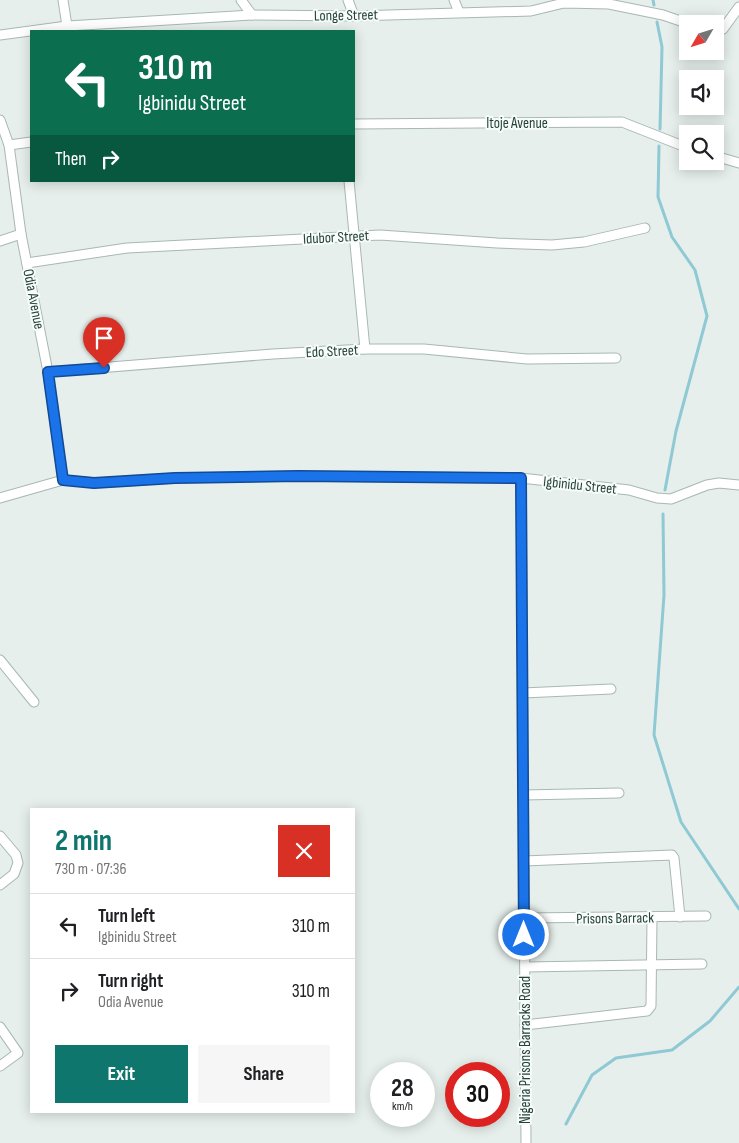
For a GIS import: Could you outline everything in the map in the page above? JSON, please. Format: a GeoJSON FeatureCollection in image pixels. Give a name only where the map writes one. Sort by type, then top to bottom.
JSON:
{"type":"FeatureCollection","features":[{"type":"Feature","properties":{"kind":"street"},"geometry":{"type":"LineString","coordinates":[[63,0],[67,26]]}},
{"type":"Feature","properties":{"kind":"street"},"geometry":{"type":"LineString","coordinates":[[241,0],[252,15]]}},
{"type":"Feature","properties":{"kind":"street"},"geometry":{"type":"LineString","coordinates":[[348,0],[354,16]]}},
{"type":"Feature","properties":{"kind":"street"},"geometry":{"type":"LineString","coordinates":[[454,0],[459,12]]}},
{"type":"Feature","properties":{"kind":"street","name":"Longe Street"},"geometry":{"type":"LineString","coordinates":[[37,30],[67,26],[252,15],[354,16],[531,11],[563,1],[609,4],[663,15],[679,21]]}},
{"type":"Feature","properties":{"kind":"street"},"geometry":{"type":"LineString","coordinates":[[724,26],[739,7]]}},
{"type":"Feature","properties":{"kind":"street","name":"Longe Street"},"geometry":{"type":"LineString","coordinates":[[0,35],[30,31]]}},
{"type":"Feature","properties":{"kind":"street","name":"Itoje Avenue"},"geometry":{"type":"LineString","coordinates":[[355,124],[622,122],[679,145]]}},
{"type":"Feature","properties":{"kind":"street","name":"Odia Avenue"},"geometry":{"type":"LineString","coordinates":[[0,123],[9,145],[22,234],[48,372],[63,480]]}},
{"type":"Feature","properties":{"kind":"street"},"geometry":{"type":"LineString","coordinates":[[9,145],[30,142]]}},
{"type":"Feature","properties":{"kind":"street"},"geometry":{"type":"LineString","coordinates":[[724,158],[739,162]]}},
{"type":"Feature","properties":{"kind":"street"},"geometry":{"type":"LineString","coordinates":[[349,182],[365,349]]}},
{"type":"Feature","properties":{"kind":"street","name":"Idubor Street"},"geometry":{"type":"LineString","coordinates":[[27,263],[127,248],[380,235],[552,245],[584,242],[645,228]]}},
{"type":"Feature","properties":{"kind":"street"},"geometry":{"type":"LineString","coordinates":[[0,242],[22,234]]}},
{"type":"Feature","properties":{"kind":"street","name":"Edo Street"},"geometry":{"type":"LineString","coordinates":[[48,372],[273,354],[365,349],[424,350],[527,359],[616,358]]}},
{"type":"Feature","properties":{"kind":"street","name":"Igbinidu Street"},"geometry":{"type":"LineString","coordinates":[[0,498],[63,480],[94,483],[175,478],[298,476],[521,478],[629,490],[657,498],[671,499],[707,485],[719,483],[739,485]]}},
{"type":"Feature","properties":{"kind":"street","name":"Nigeria Prisons Barracks Road"},"geometry":{"type":"LineString","coordinates":[[521,478],[526,1143]]}},
{"type":"Feature","properties":{"kind":"street"},"geometry":{"type":"LineString","coordinates":[[0,660],[34,702]]}},
{"type":"Feature","properties":{"kind":"street"},"geometry":{"type":"LineString","coordinates":[[523,692],[611,689]]}},
{"type":"Feature","properties":{"kind":"street"},"geometry":{"type":"LineString","coordinates":[[524,795],[619,793]]}},
{"type":"Feature","properties":{"kind":"street"},"geometry":{"type":"LineString","coordinates":[[0,836],[16,855],[18,863],[14,874],[0,886]]}},
{"type":"Feature","properties":{"kind":"street"},"geometry":{"type":"LineString","coordinates":[[524,861],[672,855],[674,858],[680,917]]}},
{"type":"Feature","properties":{"kind":"street","name":"Prisons Barrack"},"geometry":{"type":"LineString","coordinates":[[524,918],[706,916]]}},
{"type":"Feature","properties":{"kind":"street"},"geometry":{"type":"LineString","coordinates":[[525,1025],[647,1011],[651,1006],[652,918]]}},
{"type":"Feature","properties":{"kind":"street"},"geometry":{"type":"LineString","coordinates":[[525,967],[702,964]]}},
{"type":"Feature","properties":{"kind":"street"},"geometry":{"type":"LineString","coordinates":[[0,1027],[18,1053],[0,1066]]}},
{"type":"Feature","properties":{"kind":"waterway"},"geometry":{"type":"LineString","coordinates":[[653,0],[654,5]]}},
{"type":"Feature","properties":{"kind":"waterway"},"geometry":{"type":"LineString","coordinates":[[657,22],[662,47],[660,129]]}},
{"type":"Feature","properties":{"kind":"waterway"},"geometry":{"type":"LineString","coordinates":[[659,146],[658,197],[672,237],[695,270],[707,316],[676,431],[665,490]]}},
{"type":"Feature","properties":{"kind":"waterway"},"geometry":{"type":"LineString","coordinates":[[663,514],[664,595],[654,735],[681,822],[739,909]]}},
{"type":"Feature","properties":{"kind":"waterway"},"geometry":{"type":"LineString","coordinates":[[566,1124],[592,1075],[616,1058],[672,1050],[710,1021],[739,987]]}},
{"type":"Feature","properties":{"kind":"route"},"geometry":{"type":"LineString","coordinates":[[104,368],[48,372],[63,480],[94,483],[175,478],[298,476],[521,478],[524,935]]}}]}
